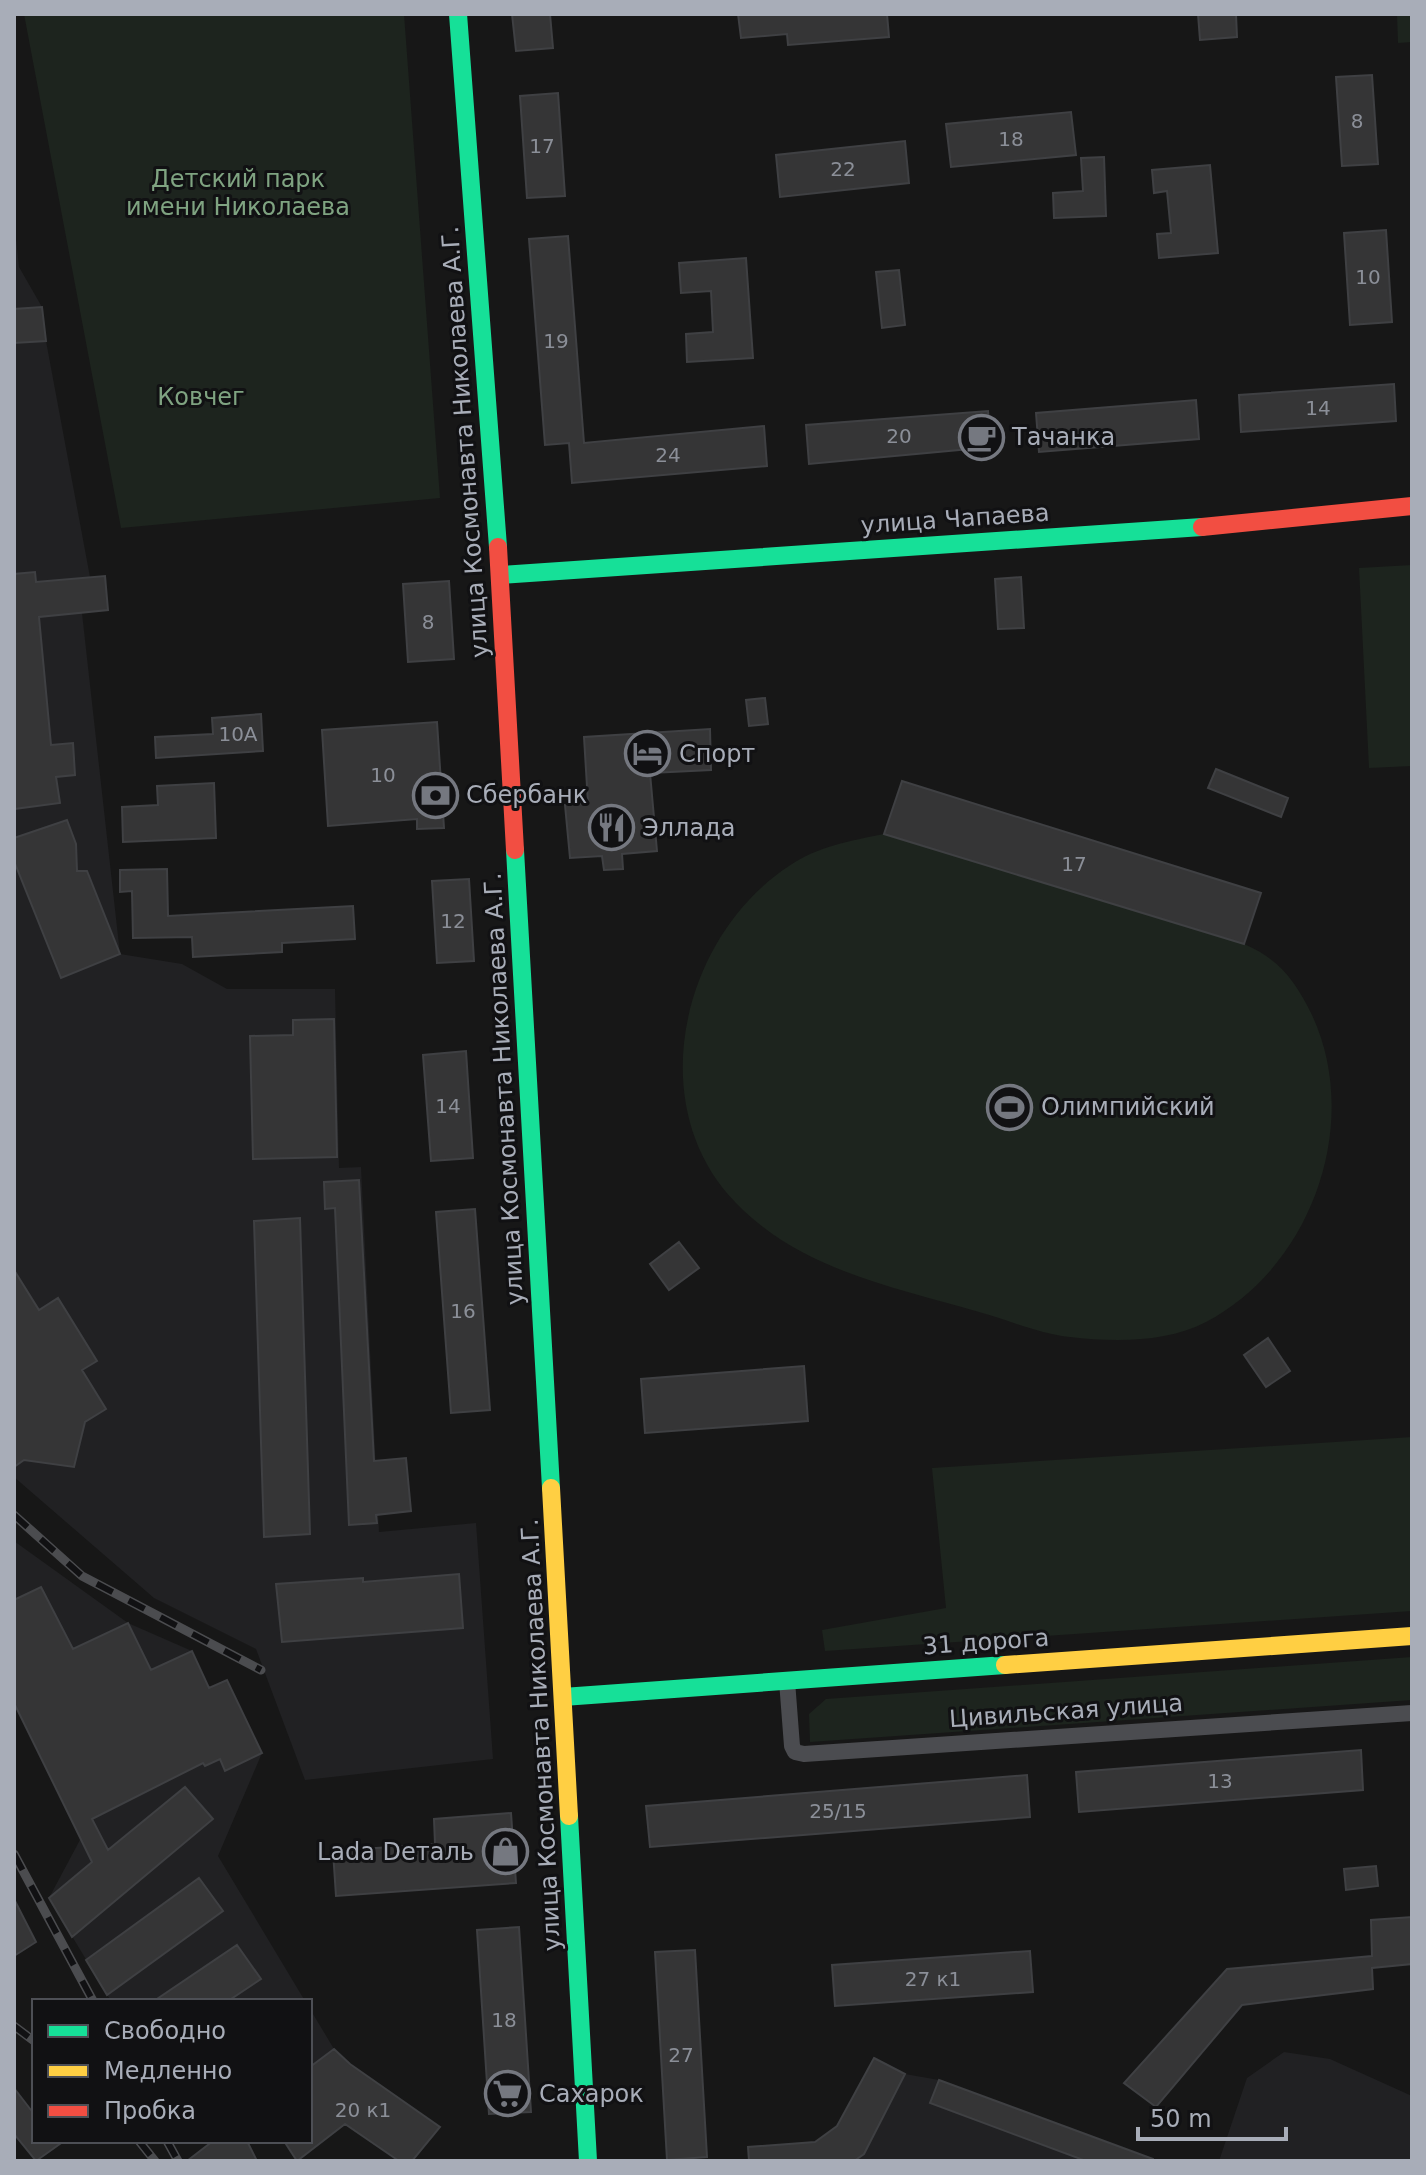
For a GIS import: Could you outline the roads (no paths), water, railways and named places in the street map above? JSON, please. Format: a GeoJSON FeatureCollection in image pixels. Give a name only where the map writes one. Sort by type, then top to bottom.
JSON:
{"type":"FeatureCollection","features":[{"type":"Feature","properties":{"kind":"street","name":"улица Космонавта Николаева А.Г."},"geometry":{"type":"LineString","coordinates":[[458,14],[500,575],[588,2161]]}},
{"type":"Feature","properties":{"kind":"street","name":"улица Чапаева"},"geometry":{"type":"LineString","coordinates":[[500,575],[1226,525],[1412,506]]}},
{"type":"Feature","properties":{"kind":"street","name":"31 дорога"},"geometry":{"type":"LineString","coordinates":[[563,1697],[1412,1636]]}},
{"type":"Feature","properties":{"kind":"street","name":"Цивильская улица"},"geometry":{"type":"LineString","coordinates":[[787,1681],[792,1746],[795,1752],[804,1754],[1412,1713]]}},
{"type":"Feature","properties":{"kind":"railway"},"geometry":{"type":"LineString","coordinates":[[14,1515],[82,1576],[261,1670]]}},
{"type":"Feature","properties":{"kind":"railway"},"geometry":{"type":"LineString","coordinates":[[14,1854],[92,1999]]}},
{"type":"Feature","properties":{"kind":"railway"},"geometry":{"type":"LineString","coordinates":[[14,2026],[32,2040]]}},
{"type":"Feature","properties":{"kind":"railway"},"geometry":{"type":"LineString","coordinates":[[141,2143],[155,2161]]}},
{"type":"Feature","properties":{"kind":"railway"},"geometry":{"type":"LineString","coordinates":[[168,2143],[178,2161]]}},
{"type":"Feature","properties":{"kind":"place","name":"Тачанка"},"geometry":{"type":"Point","coordinates":[981,437]}},
{"type":"Feature","properties":{"kind":"place","name":"Спорт"},"geometry":{"type":"Point","coordinates":[648,754]}},
{"type":"Feature","properties":{"kind":"place","name":"Сбербанк"},"geometry":{"type":"Point","coordinates":[435,795]}},
{"type":"Feature","properties":{"kind":"place","name":"Эллада"},"geometry":{"type":"Point","coordinates":[611,828]}},
{"type":"Feature","properties":{"kind":"place","name":"Олимпийский"},"geometry":{"type":"Point","coordinates":[1010,1107]}},
{"type":"Feature","properties":{"kind":"place","name":"Lada Dеталь"},"geometry":{"type":"Point","coordinates":[505,1852]}},
{"type":"Feature","properties":{"kind":"place","name":"Сахарок"},"geometry":{"type":"Point","coordinates":[508,2094]}},
{"type":"Feature","properties":{"kind":"park label","name":"Детский парк имени Николаева"},"geometry":{"type":"Point","coordinates":[238,193]}},
{"type":"Feature","properties":{"kind":"park label","name":"Ковчег"},"geometry":{"type":"Point","coordinates":[201,397]}}]}
